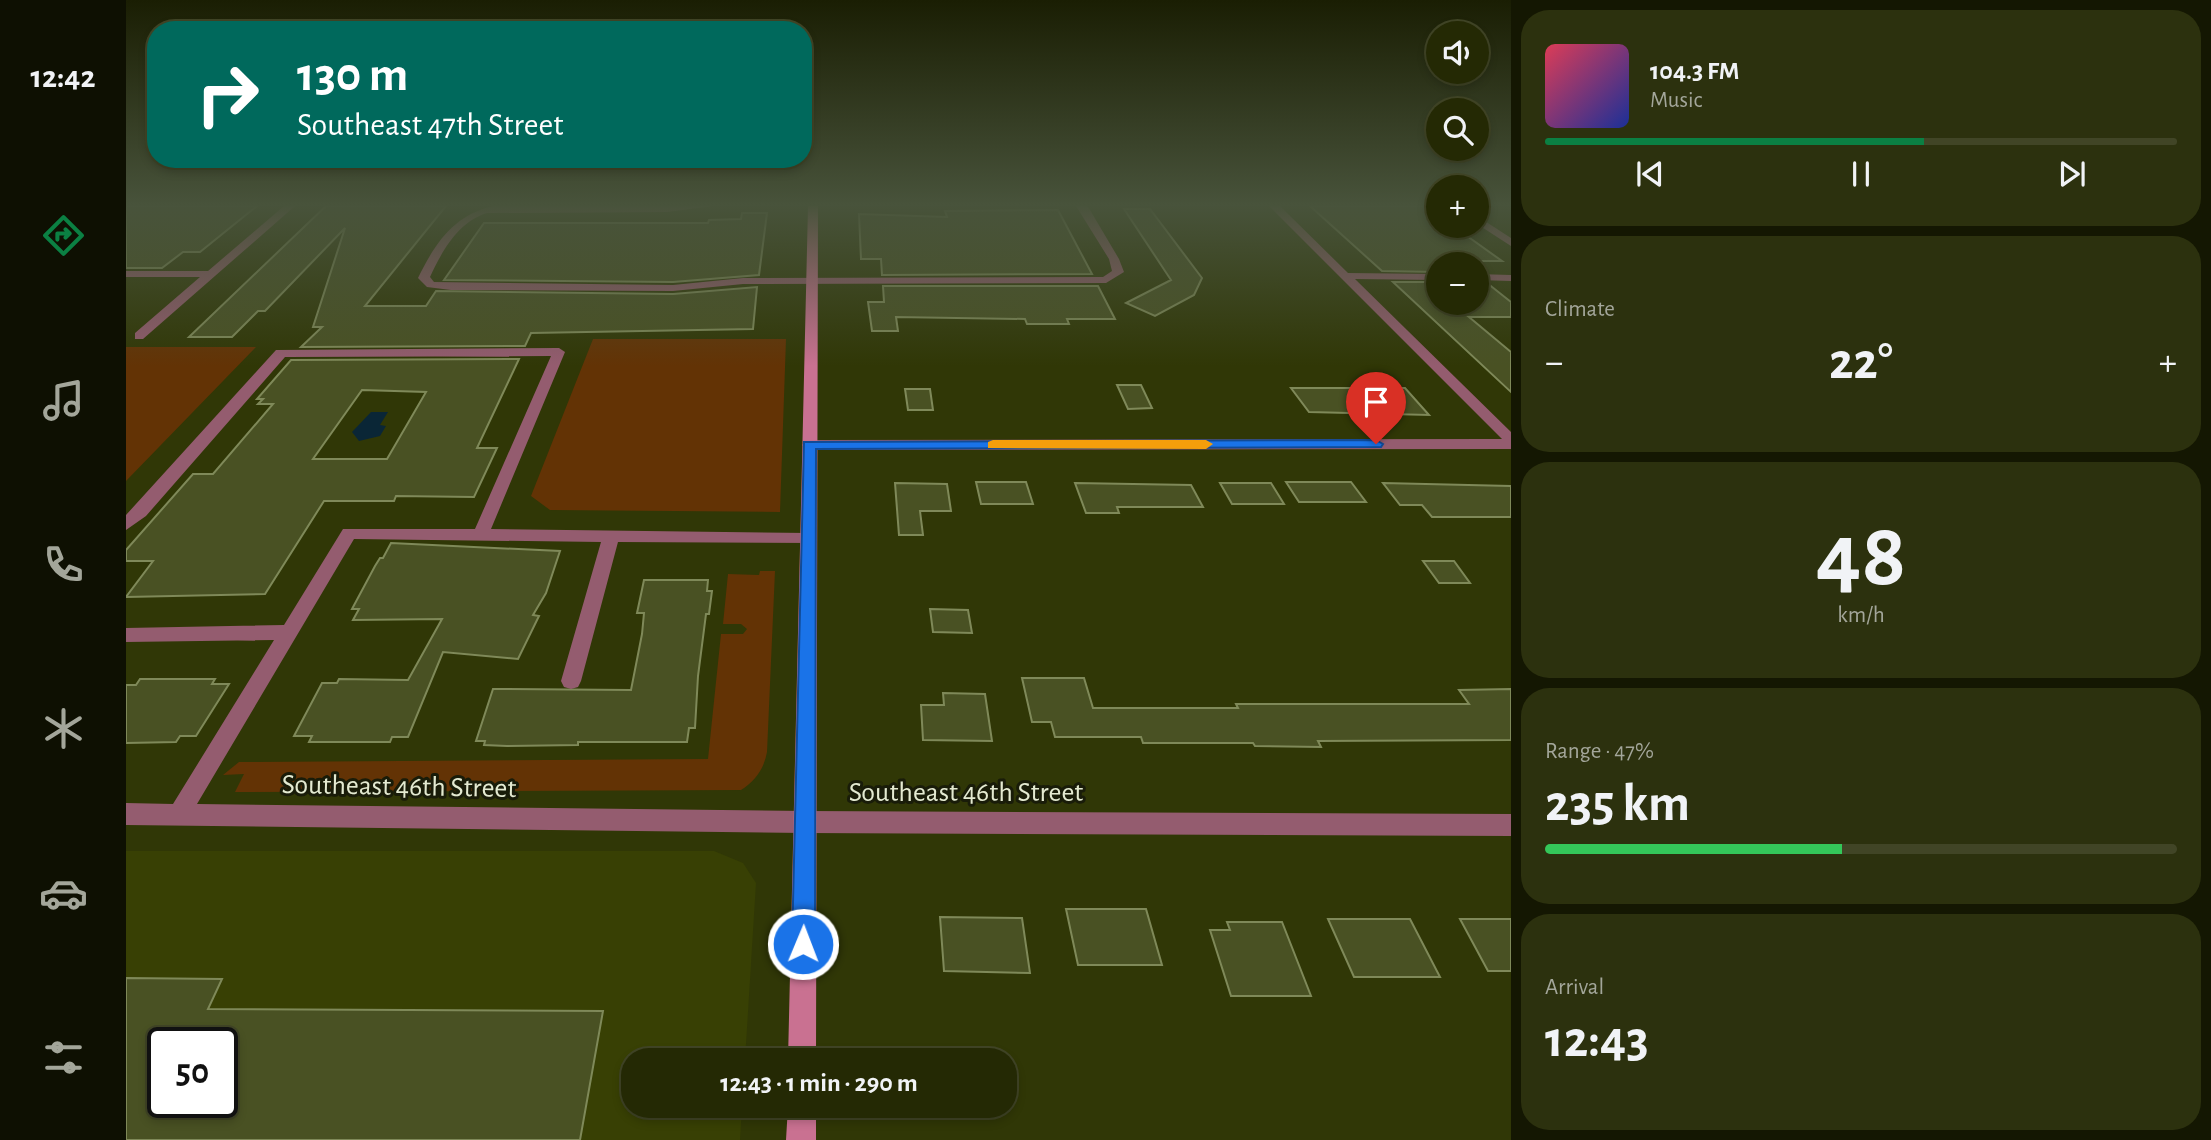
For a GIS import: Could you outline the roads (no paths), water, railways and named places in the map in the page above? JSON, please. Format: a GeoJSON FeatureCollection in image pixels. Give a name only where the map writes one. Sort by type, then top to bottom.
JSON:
{"type":"FeatureCollection","features":[{"type":"Feature","properties":{"kind":"main road"},"geometry":{"type":"LineString","coordinates":[[802,1048],[812,259]]}},
{"type":"Feature","properties":{"kind":"main road"},"geometry":{"type":"LineString","coordinates":[[801,1140],[802,1118]]}},
{"type":"Feature","properties":{"kind":"street"},"geometry":{"type":"LineString","coordinates":[[139,336],[228,259]]}},
{"type":"Feature","properties":{"kind":"street"},"geometry":{"type":"LineString","coordinates":[[434,259],[424,278],[431,285],[673,288],[743,281],[1106,280],[1118,272],[1114,259]]}},
{"type":"Feature","properties":{"kind":"street"},"geometry":{"type":"LineString","coordinates":[[1329,259],[1511,442]]}},
{"type":"Feature","properties":{"kind":"street"},"geometry":{"type":"LineString","coordinates":[[126,274],[211,274]]}},
{"type":"Feature","properties":{"kind":"street"},"geometry":{"type":"LineString","coordinates":[[1347,276],[1426,277]]}},
{"type":"Feature","properties":{"kind":"street"},"geometry":{"type":"LineString","coordinates":[[1489,277],[1511,278]]}},
{"type":"Feature","properties":{"kind":"street"},"geometry":{"type":"LineString","coordinates":[[126,524],[149,502],[281,353],[559,352],[481,534]]}},
{"type":"Feature","properties":{"kind":"street"},"geometry":{"type":"LineString","coordinates":[[809,445],[1511,442]]}},
{"type":"Feature","properties":{"kind":"street"},"geometry":{"type":"LineString","coordinates":[[179,814],[349,533],[808,539]]}},
{"type":"Feature","properties":{"kind":"street"},"geometry":{"type":"LineString","coordinates":[[571,681],[611,537]]}},
{"type":"Feature","properties":{"kind":"street"},"geometry":{"type":"LineString","coordinates":[[126,635],[288,632]]}},
{"type":"Feature","properties":{"kind":"street","name":"Southeast 46th Street"},"geometry":{"type":"LineString","coordinates":[[126,814],[805,822],[1511,825]]}},
{"type":"Feature","properties":{"kind":"water"},"geometry":{"type":"Polygon","coordinates":[[[371,412],[388,412],[380,425],[386,426],[380,436],[359,441],[352,432],[371,412]]]}}]}
